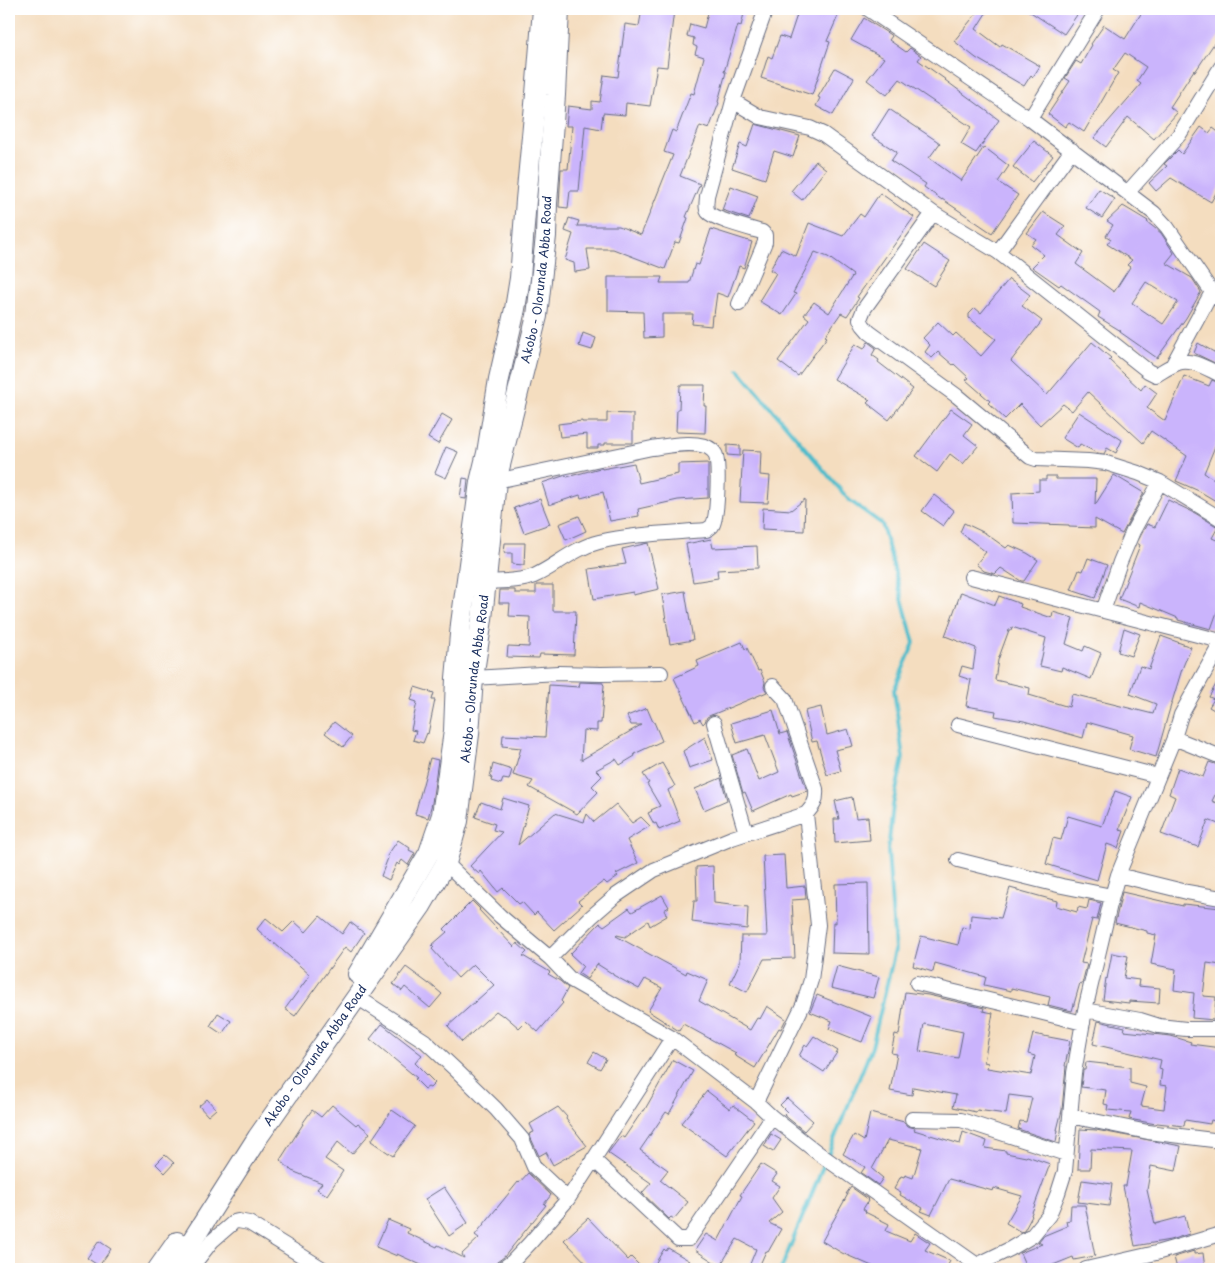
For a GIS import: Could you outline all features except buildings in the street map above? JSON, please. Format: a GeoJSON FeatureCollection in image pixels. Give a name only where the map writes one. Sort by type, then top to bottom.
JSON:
{"type":"FeatureCollection","features":[{"type":"Feature","properties":{"kind":"main road","name":"Akobo - Olorunda Abba Road"},"geometry":{"type":"LineString","coordinates":[[174,1269],[258,1137],[357,997],[388,938],[428,853],[442,815],[454,731],[461,624],[480,482],[520,278],[543,9]]}},
{"type":"Feature","properties":{"kind":"main road","name":"Akobo - Olorunda Abba Road"},"geometry":{"type":"LineString","coordinates":[[158,1269],[192,1221],[249,1131],[357,977],[388,938],[421,906],[446,864],[458,821],[496,482],[537,316],[546,236],[556,95],[559,9]]}},
{"type":"Feature","properties":{"kind":"main road"},"geometry":{"type":"LineString","coordinates":[[526,200],[547,203]]}},
{"type":"Feature","properties":{"kind":"street"},"geometry":{"type":"LineString","coordinates":[[739,304],[766,242],[765,235],[762,232],[709,214],[706,208],[707,196],[733,100],[766,9]]}},
{"type":"Feature","properties":{"kind":"street"},"geometry":{"type":"LineString","coordinates":[[868,9],[1030,119],[1128,192],[1154,213],[1167,227],[1216,297],[1172,366]]}},
{"type":"Feature","properties":{"kind":"street"},"geometry":{"type":"LineString","coordinates":[[1030,119],[1098,9]]}},
{"type":"Feature","properties":{"kind":"street"},"geometry":{"type":"LineString","coordinates":[[1128,192],[1179,135],[1218,82],[1221,67]]}},
{"type":"Feature","properties":{"kind":"street"},"geometry":{"type":"LineString","coordinates":[[733,100],[760,117],[810,128],[823,134],[933,213],[998,252],[1148,371],[1156,375],[1180,362],[1195,364],[1221,375]]}},
{"type":"Feature","properties":{"kind":"street"},"geometry":{"type":"LineString","coordinates":[[998,252],[1072,150]]}},
{"type":"Feature","properties":{"kind":"street"},"geometry":{"type":"LineString","coordinates":[[933,213],[864,309],[860,319],[862,325],[957,396],[1030,457],[1036,459],[1106,463],[1138,473],[1160,482],[1221,519]]}},
{"type":"Feature","properties":{"kind":"street"},"geometry":{"type":"LineString","coordinates":[[485,582],[513,581],[536,575],[573,552],[598,542],[706,530],[711,527],[714,521],[718,493],[716,455],[711,448],[697,444],[652,448],[496,482]]}},
{"type":"Feature","properties":{"kind":"street"},"geometry":{"type":"LineString","coordinates":[[1103,611],[1120,562],[1160,482]]}},
{"type":"Feature","properties":{"kind":"street"},"geometry":{"type":"LineString","coordinates":[[446,864],[500,916],[550,958],[572,980],[672,1038],[756,1102],[772,1118],[818,1154],[979,1267],[1032,1236],[1049,1214],[1058,1194],[1065,1171],[1074,1073],[1084,1017],[1112,896],[1118,876],[1174,738],[1181,715],[1221,642],[971,577]]}},
{"type":"Feature","properties":{"kind":"street"},"geometry":{"type":"LineString","coordinates":[[473,678],[558,673],[661,673]]}},
{"type":"Feature","properties":{"kind":"street"},"geometry":{"type":"LineString","coordinates":[[550,958],[614,897],[654,870],[746,833],[806,814],[813,806],[817,798],[816,789],[785,699],[773,686]]}},
{"type":"Feature","properties":{"kind":"street"},"geometry":{"type":"LineString","coordinates":[[714,723],[746,833]]}},
{"type":"Feature","properties":{"kind":"street"},"geometry":{"type":"LineString","coordinates":[[958,725],[1158,776]]}},
{"type":"Feature","properties":{"kind":"street"},"geometry":{"type":"LineString","coordinates":[[1174,738],[1221,757]]}},
{"type":"Feature","properties":{"kind":"street"},"geometry":{"type":"LineString","coordinates":[[756,1102],[803,1005],[811,980],[818,925],[806,814]]}},
{"type":"Feature","properties":{"kind":"street"},"geometry":{"type":"LineString","coordinates":[[958,860],[1062,886],[1112,896]]}},
{"type":"Feature","properties":{"kind":"street"},"geometry":{"type":"LineString","coordinates":[[1118,876],[1221,898]]}},
{"type":"Feature","properties":{"kind":"street"},"geometry":{"type":"LineString","coordinates":[[917,983],[1084,1017],[1140,1020],[1159,1026],[1186,1029],[1221,1029]]}},
{"type":"Feature","properties":{"kind":"street"},"geometry":{"type":"LineString","coordinates":[[357,997],[425,1041],[496,1109],[522,1139],[534,1167],[568,1199]]}},
{"type":"Feature","properties":{"kind":"street"},"geometry":{"type":"LineString","coordinates":[[502,1269],[512,1262],[530,1243],[568,1199],[672,1038]]}},
{"type":"Feature","properties":{"kind":"street"},"geometry":{"type":"LineString","coordinates":[[1070,1116],[1148,1132],[1221,1141]]}},
{"type":"Feature","properties":{"kind":"street"},"geometry":{"type":"LineString","coordinates":[[593,1158],[673,1234],[681,1239],[689,1239],[772,1118]]}},
{"type":"Feature","properties":{"kind":"street"},"geometry":{"type":"LineString","coordinates":[[912,1119],[961,1120],[1066,1154]]}},
{"type":"Feature","properties":{"kind":"street"},"geometry":{"type":"LineString","coordinates":[[190,1269],[212,1241],[234,1222],[238,1221],[249,1223],[323,1269]]}},
{"type":"Feature","properties":{"kind":"street"},"geometry":{"type":"LineString","coordinates":[[1086,1269],[1110,1266],[1221,1234]]}},
{"type":"Feature","properties":{"kind":"waterway"},"geometry":{"type":"LineString","coordinates":[[739,370],[849,500],[882,524],[914,643],[894,690],[903,758],[893,805],[888,851],[895,950],[872,1047],[781,1269]]}}]}
